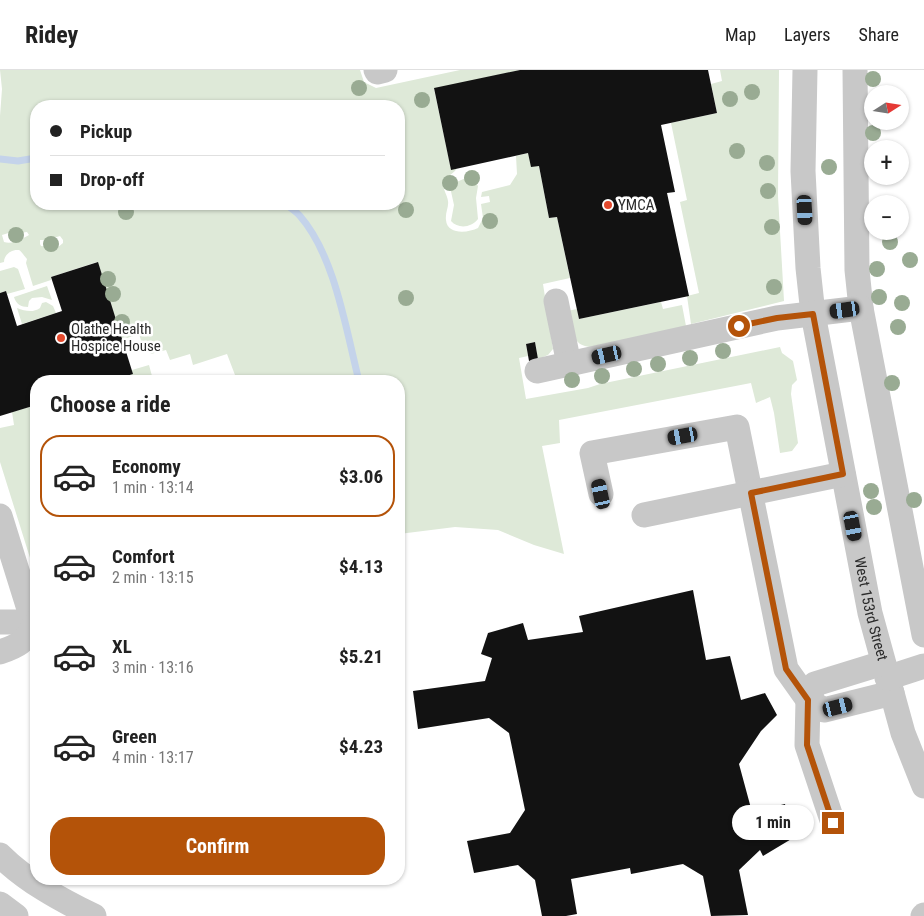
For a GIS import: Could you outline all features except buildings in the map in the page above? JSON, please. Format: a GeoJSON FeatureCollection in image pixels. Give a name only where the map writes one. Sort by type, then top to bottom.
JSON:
{"type":"FeatureCollection","features":[{"type":"Feature","properties":{"kind":"street"},"geometry":{"type":"LineString","coordinates":[[376,70],[377,72],[385,70]]}},
{"type":"Feature","properties":{"kind":"street","name":"West 153rd Street"},"geometry":{"type":"LineString","coordinates":[[805,70],[803,170],[808,268],[813,314],[870,613],[903,734],[924,786]]}},
{"type":"Feature","properties":{"kind":"street"},"geometry":{"type":"LineString","coordinates":[[855,70],[857,270],[861,308],[924,634]]}},
{"type":"Feature","properties":{"kind":"street"},"geometry":{"type":"LineString","coordinates":[[556,300],[569,364]]}},
{"type":"Feature","properties":{"kind":"street"},"geometry":{"type":"LineString","coordinates":[[537,370],[777,318],[861,308]]}},
{"type":"Feature","properties":{"kind":"street"},"geometry":{"type":"LineString","coordinates":[[601,494],[592,452],[738,427],[786,669],[808,700]]}},
{"type":"Feature","properties":{"kind":"street"},"geometry":{"type":"LineString","coordinates":[[644,515],[843,474]]}},
{"type":"Feature","properties":{"kind":"street"},"geometry":{"type":"LineString","coordinates":[[0,516],[5,546],[30,612]]}},
{"type":"Feature","properties":{"kind":"street"},"geometry":{"type":"LineString","coordinates":[[0,622],[30,624]]}},
{"type":"Feature","properties":{"kind":"street"},"geometry":{"type":"LineString","coordinates":[[0,652],[14,647],[27,638],[30,633]]}},
{"type":"Feature","properties":{"kind":"street"},"geometry":{"type":"LineString","coordinates":[[833,823],[807,745],[808,700],[815,684],[887,678],[924,666]]}},
{"type":"Feature","properties":{"kind":"street"},"geometry":{"type":"LineString","coordinates":[[0,855],[10,865],[30,879]]}},
{"type":"Feature","properties":{"kind":"street"},"geometry":{"type":"LineString","coordinates":[[39,885],[94,916]]}},
{"type":"Feature","properties":{"kind":"street"},"geometry":{"type":"LineString","coordinates":[[0,904],[16,916]]}},
{"type":"Feature","properties":{"kind":"green space"},"geometry":{"type":"Polygon","coordinates":[[[0,70],[360,70],[364,82],[376,88],[460,70],[520,70],[434,89],[451,169],[457,168],[444,182],[448,203],[447,225],[459,232],[478,228],[483,218],[481,204],[490,202],[489,196],[481,197],[482,192],[510,185],[517,174],[516,156],[536,151],[549,218],[557,217],[570,278],[543,284],[553,349],[548,355],[538,359],[535,342],[526,344],[528,356],[519,358],[526,399],[588,388],[780,347],[782,353],[793,361],[797,380],[792,385],[791,394],[798,443],[792,451],[780,453],[770,397],[756,403],[751,383],[559,420],[560,443],[542,446],[564,554],[534,545],[498,530],[455,527],[405,533],[405,375],[235,375],[227,354],[193,365],[190,354],[170,360],[166,350],[151,354],[149,349],[144,350],[139,334],[122,340],[97,262],[51,277],[51,280],[33,286],[26,263],[27,259],[19,250],[13,250],[8,253],[4,262],[0,263],[0,116],[2,89],[0,70]],[[15,231],[2,235],[4,242],[10,243],[29,235],[27,232],[19,233],[15,231]],[[60,236],[40,240],[40,244],[41,246],[57,248],[63,243],[60,236]]]}},
{"type":"Feature","properties":{"kind":"green space"},"geometry":{"type":"Polygon","coordinates":[[[720,70],[779,70],[778,196],[784,301],[691,324],[687,296],[699,293],[680,202],[687,200],[671,123],[717,113],[711,84],[722,81],[720,70]]]}},
{"type":"Feature","properties":{"kind":"green space"},"geometry":{"type":"Polygon","coordinates":[[[466,178],[478,186],[476,198],[478,219],[468,226],[461,226],[451,221],[454,205],[450,187],[454,183],[466,178]]]}},
{"type":"Feature","properties":{"kind":"green space"},"geometry":{"type":"Polygon","coordinates":[[[14,267],[18,269],[25,289],[7,294],[6,291],[0,293],[0,271],[14,267]]]}},
{"type":"Feature","properties":{"kind":"green space"},"geometry":{"type":"Polygon","coordinates":[[[47,286],[52,300],[42,297],[32,298],[29,301],[28,307],[19,305],[16,302],[14,297],[47,286]]]}},
{"type":"Feature","properties":{"kind":"green space"},"geometry":{"type":"Polygon","coordinates":[[[46,302],[53,306],[56,313],[22,324],[17,308],[35,311],[40,308],[42,303],[46,302]]]}},
{"type":"Feature","properties":{"kind":"green space"},"geometry":{"type":"Polygon","coordinates":[[[661,302],[663,309],[682,305],[686,326],[592,347],[580,344],[576,340],[571,329],[567,311],[577,309],[579,319],[661,302]]]}},
{"type":"Feature","properties":{"kind":"green space"},"geometry":{"type":"Polygon","coordinates":[[[149,365],[152,375],[129,375],[132,374],[132,370],[149,365]]]}},
{"type":"Feature","properties":{"kind":"green space"},"geometry":{"type":"Polygon","coordinates":[[[30,407],[30,558],[0,462],[0,428],[14,425],[12,412],[30,407]]]}},
{"type":"Feature","properties":{"kind":"waterway"},"geometry":{"type":"LineString","coordinates":[[0,159],[18,161],[30,159]]}},
{"type":"Feature","properties":{"kind":"waterway"},"geometry":{"type":"LineString","coordinates":[[293,210],[312,232],[331,272],[358,375]]}},
{"type":"Feature","properties":{"kind":"place","name":"YMCA"},"geometry":{"type":"Point","coordinates":[608,205]}},
{"type":"Feature","properties":{"kind":"place","name":"Olathe Health Hospice House"},"geometry":{"type":"Point","coordinates":[61,338]}},
{"type":"Feature","properties":{"kind":"route"},"geometry":{"type":"LineString","coordinates":[[739,326],[777,318],[813,314],[820,349],[843,474],[751,493],[786,669],[808,700],[807,745],[833,823]]}}]}
